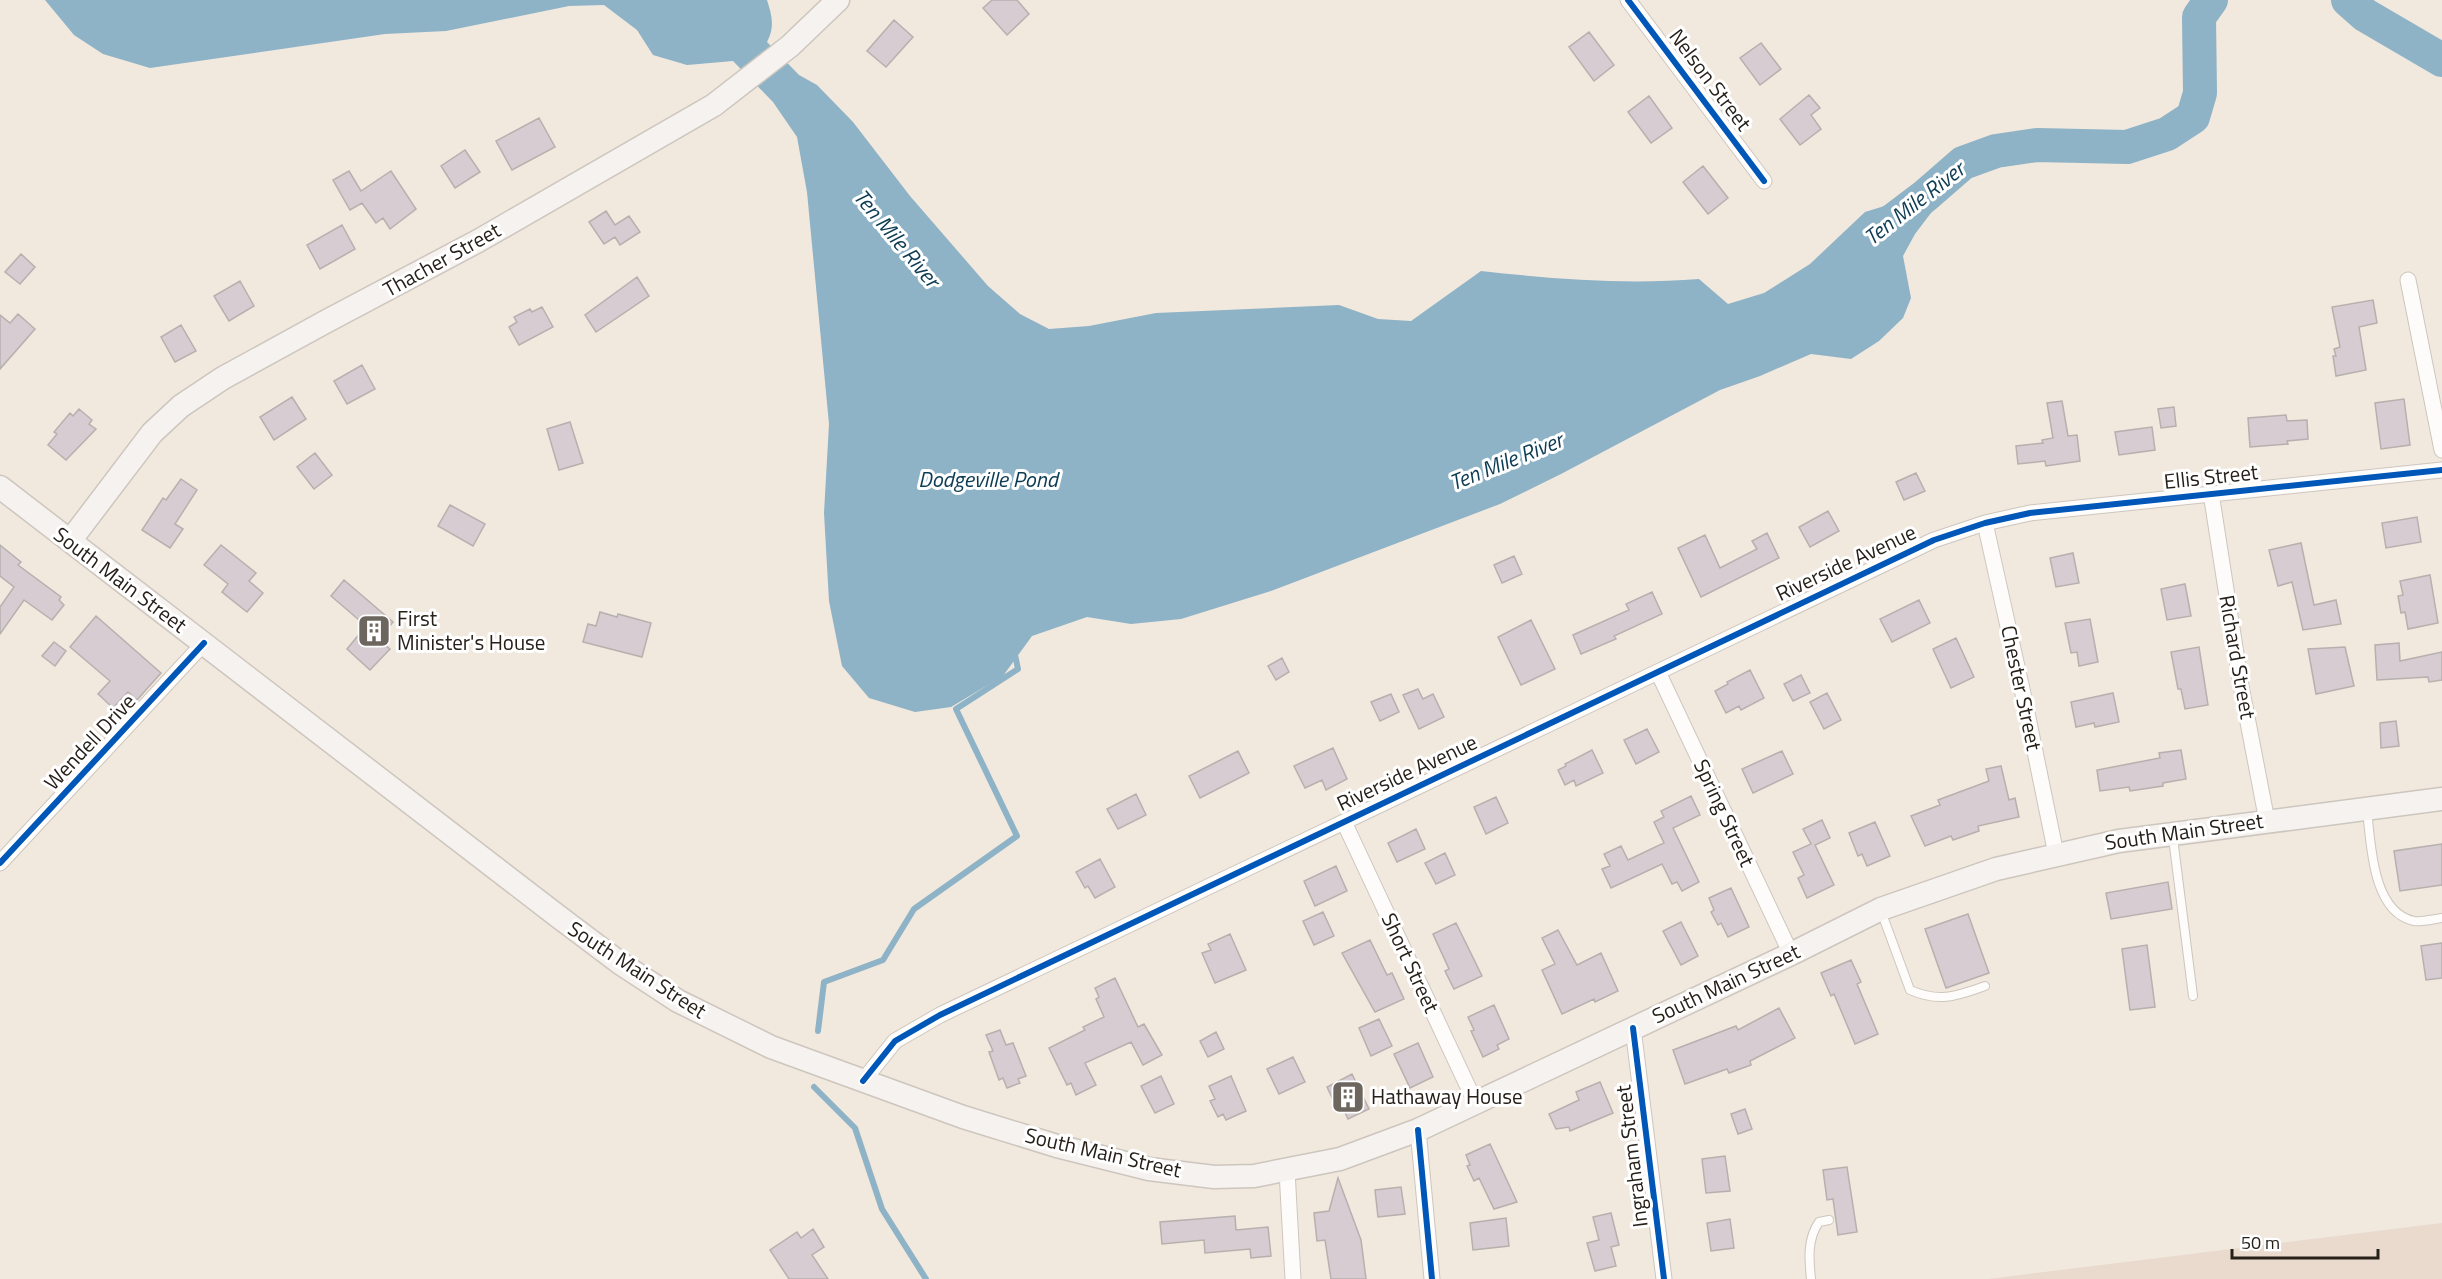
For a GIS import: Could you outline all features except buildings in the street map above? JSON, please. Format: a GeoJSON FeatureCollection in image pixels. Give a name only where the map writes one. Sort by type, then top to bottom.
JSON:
{"type":"FeatureCollection","features":[{"type":"Feature","properties":{"kind":"main road","name":"Thacher Street"},"geometry":{"type":"LineString","coordinates":[[70,541],[152,433],[190,400],[223,378],[478,242],[714,105],[790,45],[838,0]]}},
{"type":"Feature","properties":{"kind":"main road","name":"South Main Street"},"geometry":{"type":"LineString","coordinates":[[0,487],[620,963],[678,1001],[748,1038],[963,1118],[1057,1146],[1149,1169],[1214,1177],[1254,1176],[1340,1159],[1418,1130],[1476,1104],[1881,909],[1996,869],[2088,846],[2172,833],[2442,799]]}},
{"type":"Feature","properties":{"kind":"street","name":"Nelson Street"},"geometry":{"type":"LineString","coordinates":[[1628,0],[1764,181]]}},
{"type":"Feature","properties":{"kind":"street"},"geometry":{"type":"LineString","coordinates":[[2408,280],[2442,450]]}},
{"type":"Feature","properties":{"kind":"street","name":"Ellis Street"},"geometry":{"type":"LineString","coordinates":[[1985,523],[2030,513],[2442,470]]}},
{"type":"Feature","properties":{"kind":"street","name":"Richard Street"},"geometry":{"type":"LineString","coordinates":[[2211,493],[2241,687],[2267,821]]}},
{"type":"Feature","properties":{"kind":"street","name":"Riverside Avenue"},"geometry":{"type":"LineString","coordinates":[[863,1082],[895,1041],[940,1015],[1934,540],[1985,523]]}},
{"type":"Feature","properties":{"kind":"street","name":"Chester Street"},"geometry":{"type":"LineString","coordinates":[[1985,523],[2024,698],[2055,854]]}},
{"type":"Feature","properties":{"kind":"street","name":"Wendell Drive"},"geometry":{"type":"LineString","coordinates":[[0,863],[204,643]]}},
{"type":"Feature","properties":{"kind":"street","name":"Spring Street"},"geometry":{"type":"LineString","coordinates":[[1658,672],[1791,954]]}},
{"type":"Feature","properties":{"kind":"street","name":"Short Street"},"geometry":{"type":"LineString","coordinates":[[1344,822],[1476,1104]]}},
{"type":"Feature","properties":{"kind":"street","name":"Ingraham Street"},"geometry":{"type":"LineString","coordinates":[[1633,1028],[1664,1279]]}},
{"type":"Feature","properties":{"kind":"street"},"geometry":{"type":"LineString","coordinates":[[1418,1130],[1432,1279]]}},
{"type":"Feature","properties":{"kind":"street"},"geometry":{"type":"LineString","coordinates":[[1287,1171],[1293,1279]]}},
{"type":"Feature","properties":{"kind":"lane"},"geometry":{"type":"LineString","coordinates":[[2366,808],[2372,854],[2381,891],[2393,911],[2414,921],[2442,918]]}},
{"type":"Feature","properties":{"kind":"lane"},"geometry":{"type":"LineString","coordinates":[[2172,833],[2193,996]]}},
{"type":"Feature","properties":{"kind":"lane"},"geometry":{"type":"LineString","coordinates":[[1881,909],[1910,990],[1924,996],[1943,998],[1985,986]]}},
{"type":"Feature","properties":{"kind":"lane"},"geometry":{"type":"LineString","coordinates":[[1811,1279],[1810,1249],[1813,1231],[1819,1222],[1829,1221]]}},
{"type":"Feature","properties":{"kind":"shaded area"},"geometry":{"type":"Polygon","coordinates":[[[2442,1223],[2442,1279],[1988,1279],[2442,1223]]]}},
{"type":"Feature","properties":{"kind":"water","name":"Dodgeville Pond"},"geometry":{"type":"Polygon","coordinates":[[[45,0],[767,0],[772,21],[767,42],[799,75],[817,85],[853,122],[910,196],[988,286],[1020,314],[1049,329],[1089,326],[1156,313],[1339,305],[1378,319],[1411,321],[1481,271],[1590,280],[1699,279],[1728,304],[1764,293],[1810,264],[1865,212],[1925,196],[1934,209],[1915,234],[1903,256],[1911,298],[1903,318],[1879,341],[1851,359],[1811,354],[1720,390],[1500,504],[1271,591],[1181,619],[1131,624],[1087,617],[1032,636],[1003,676],[951,707],[915,712],[869,698],[842,666],[829,601],[824,513],[829,424],[807,192],[797,137],[773,102],[733,61],[687,65],[653,55],[637,30],[604,5],[569,6],[446,31],[385,34],[150,68],[103,54],[74,35],[45,0]]]}},
{"type":"Feature","properties":{"kind":"waterway","name":"Ten Mile River"},"geometry":{"type":"LineString","coordinates":[[1888,224],[1963,163],[1996,151],[2037,145],[2127,147],[2167,134],[2193,117],[2200,93],[2199,17],[2211,0]]}},
{"type":"Feature","properties":{"kind":"waterway","name":"Ten Mile River"},"geometry":{"type":"LineString","coordinates":[[2348,0],[2365,15],[2442,60]]}},
{"type":"Feature","properties":{"kind":"waterway"},"geometry":{"type":"LineString","coordinates":[[818,1031],[824,982],[883,960],[914,909],[1017,836],[956,709],[1018,669],[1014,650]]}},
{"type":"Feature","properties":{"kind":"waterway"},"geometry":{"type":"LineString","coordinates":[[814,1087],[855,1128],[882,1209],[926,1279]]}},
{"type":"Feature","properties":{"kind":"cycle path"},"geometry":{"type":"LineString","coordinates":[[1628,0],[1764,181]]}},
{"type":"Feature","properties":{"kind":"cycle path"},"geometry":{"type":"LineString","coordinates":[[863,1081],[895,1041],[940,1015],[1934,540],[1985,523],[2030,513],[2442,470]]}},
{"type":"Feature","properties":{"kind":"cycle path"},"geometry":{"type":"LineString","coordinates":[[0,863],[204,643]]}},
{"type":"Feature","properties":{"kind":"cycle path"},"geometry":{"type":"LineString","coordinates":[[1633,1028],[1664,1279]]}},
{"type":"Feature","properties":{"kind":"cycle path"},"geometry":{"type":"LineString","coordinates":[[1418,1130],[1432,1279]]}},
{"type":"Feature","properties":{"kind":"place","name":"First Minister's House"},"geometry":{"type":"Point","coordinates":[374,631]}},
{"type":"Feature","properties":{"kind":"place","name":"Hathaway House"},"geometry":{"type":"Point","coordinates":[1348,1097]}}]}
